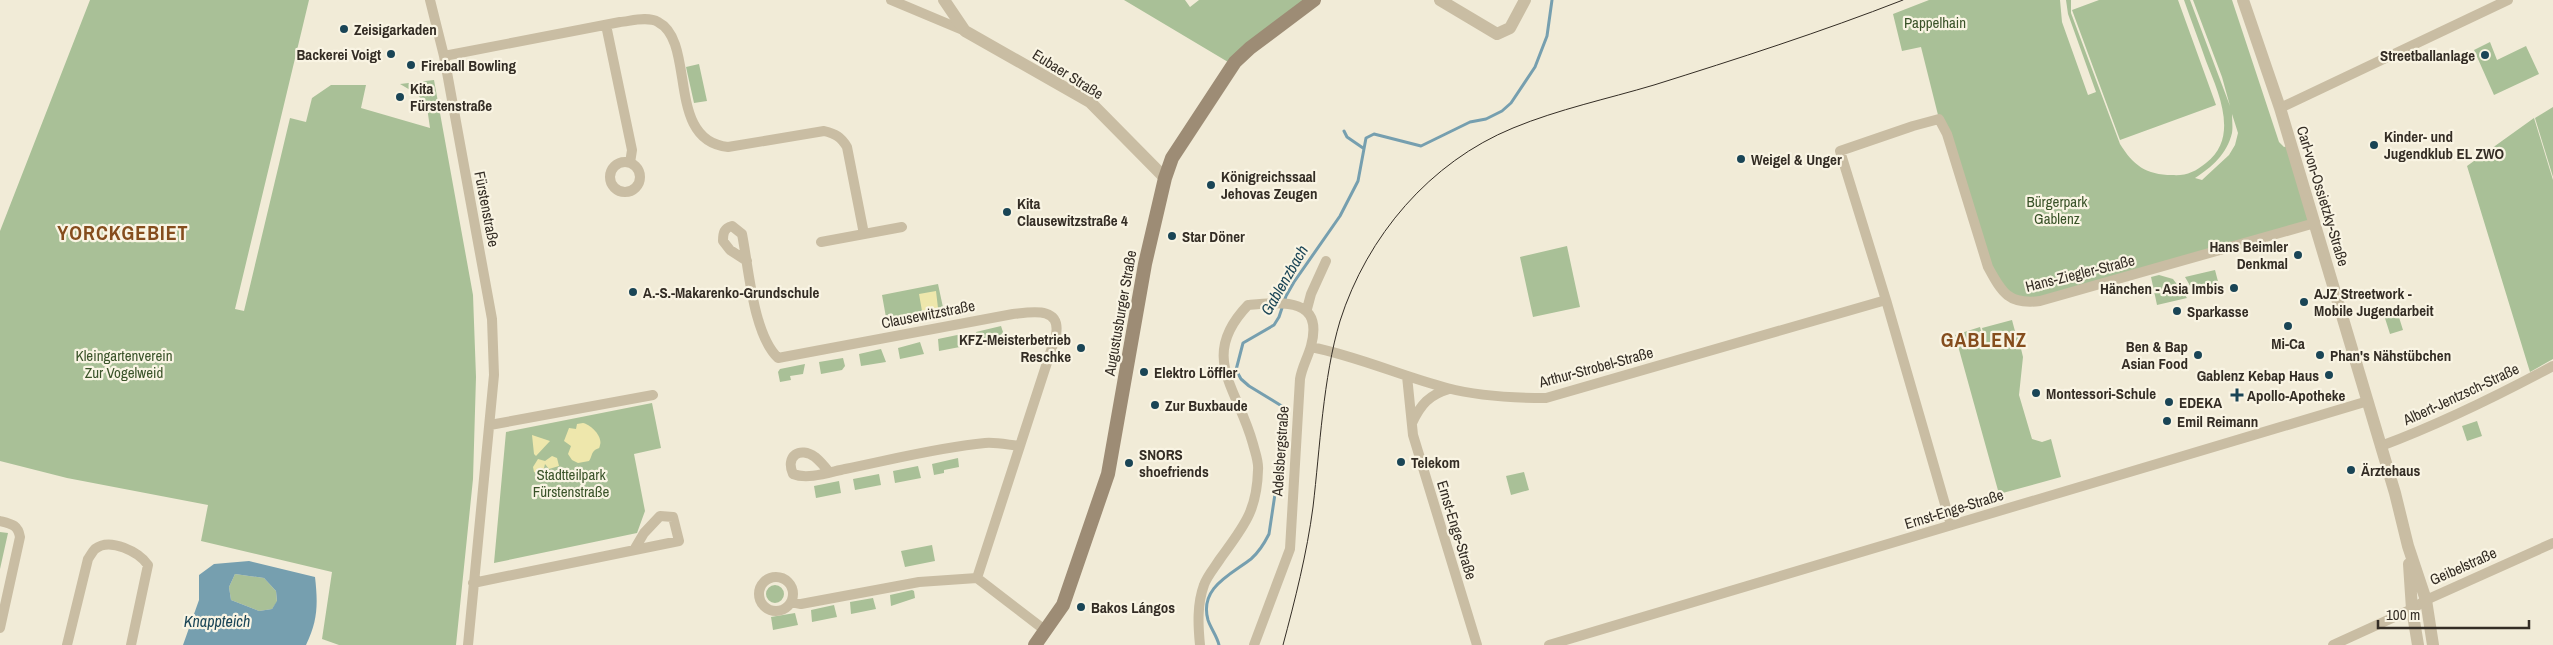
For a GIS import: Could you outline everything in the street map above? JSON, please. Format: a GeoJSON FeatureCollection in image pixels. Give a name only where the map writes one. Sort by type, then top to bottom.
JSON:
{"type":"FeatureCollection","features":[{"type":"Feature","properties":{"kind":"main road","name":"Augustusburger Straße"},"geometry":{"type":"LineString","coordinates":[[1035,645],[1063,605],[1108,474],[1140,285],[1165,178],[1172,158],[1235,62],[1250,48],[1314,0]]}},
{"type":"Feature","properties":{"kind":"street","name":"Fürstenstraße"},"geometry":{"type":"LineString","coordinates":[[430,0],[444,56],[492,319],[494,375],[468,645]]}},
{"type":"Feature","properties":{"kind":"street","name":"Eubaer Straße"},"geometry":{"type":"LineString","coordinates":[[891,0],[965,31],[1090,102],[1165,178]]}},
{"type":"Feature","properties":{"kind":"street","name":"Eubaer Straße"},"geometry":{"type":"LineString","coordinates":[[944,0],[965,31]]}},
{"type":"Feature","properties":{"kind":"street"},"geometry":{"type":"LineString","coordinates":[[1440,0],[1497,34],[1510,28],[1525,0]]}},
{"type":"Feature","properties":{"kind":"street","name":"Carl-von-Ossietzky-Straße"},"geometry":{"type":"LineString","coordinates":[[2243,0],[2280,108],[2368,401],[2408,546],[2426,600],[2433,645]]}},
{"type":"Feature","properties":{"kind":"street"},"geometry":{"type":"LineString","coordinates":[[2280,108],[2508,0]]}},
{"type":"Feature","properties":{"kind":"street"},"geometry":{"type":"LineString","coordinates":[[444,56],[606,24],[644,19],[659,22],[672,36],[690,116],[704,140],[716,146],[728,147],[818,131],[835,133],[847,147],[864,234]]}},
{"type":"Feature","properties":{"kind":"street"},"geometry":{"type":"LineString","coordinates":[[606,24],[632,150],[630,163]]}},
{"type":"Feature","properties":{"kind":"street","name":"Hans-Ziegler-Straße"},"geometry":{"type":"LineString","coordinates":[[1886,300],[1840,151],[1913,126],[1939,120],[1947,134],[1988,266],[1997,283],[2007,295],[2022,303],[2040,301],[2315,224]]}},
{"type":"Feature","properties":{"kind":"street"},"geometry":{"type":"LineString","coordinates":[[822,242],[902,226]]}},
{"type":"Feature","properties":{"kind":"street","name":"Clausewitzstraße"},"geometry":{"type":"LineString","coordinates":[[747,261],[761,330],[769,349],[778,358],[1013,314],[1037,312],[1050,315],[1057,327],[1056,336],[977,578]]}},
{"type":"Feature","properties":{"kind":"street"},"geometry":{"type":"LineString","coordinates":[[1200,645],[1198,611],[1204,582],[1240,532],[1257,497],[1258,467],[1248,426],[1224,370],[1222,354],[1226,335],[1234,320],[1248,305],[1277,302],[1307,309],[1311,294],[1326,261]]}},
{"type":"Feature","properties":{"kind":"street"},"geometry":{"type":"LineString","coordinates":[[1886,300],[1951,525]]}},
{"type":"Feature","properties":{"kind":"street","name":"Arthur-Strobel-Straße"},"geometry":{"type":"LineString","coordinates":[[1311,347],[1336,353],[1449,389],[1526,398],[1546,398],[1886,300]]}},
{"type":"Feature","properties":{"kind":"street","name":"Adelsbergstraße"},"geometry":{"type":"LineString","coordinates":[[1254,645],[1290,549],[1300,379],[1311,347],[1314,324],[1312,315],[1307,309]]}},
{"type":"Feature","properties":{"kind":"street","name":"Albert-Jentzsch-Straße"},"geometry":{"type":"LineString","coordinates":[[2381,446],[2411,435],[2553,366]]}},
{"type":"Feature","properties":{"kind":"street","name":"Ernst-Enge-Straße"},"geometry":{"type":"LineString","coordinates":[[1407,376],[1411,424],[1429,494],[1477,645]]}},
{"type":"Feature","properties":{"kind":"street"},"geometry":{"type":"LineString","coordinates":[[1411,424],[1424,402],[1438,392],[1449,389]]}},
{"type":"Feature","properties":{"kind":"street"},"geometry":{"type":"LineString","coordinates":[[490,425],[653,395]]}},
{"type":"Feature","properties":{"kind":"street","name":"Ernst-Enge-Straße"},"geometry":{"type":"LineString","coordinates":[[1549,645],[2368,401]]}},
{"type":"Feature","properties":{"kind":"street"},"geometry":{"type":"LineString","coordinates":[[829,472],[987,443],[1020,446]]}},
{"type":"Feature","properties":{"kind":"street"},"geometry":{"type":"LineString","coordinates":[[473,583],[679,541],[673,517],[660,516],[653,522],[634,550]]}},
{"type":"Feature","properties":{"kind":"street"},"geometry":{"type":"LineString","coordinates":[[0,521],[12,524],[19,529],[20,538],[0,628]]}},
{"type":"Feature","properties":{"kind":"street","name":"Geibelstraße"},"geometry":{"type":"LineString","coordinates":[[2333,645],[2412,609],[2426,600],[2553,543]]}},
{"type":"Feature","properties":{"kind":"street"},"geometry":{"type":"LineString","coordinates":[[67,645],[88,559],[95,549],[105,544],[132,550],[141,556],[148,565],[131,645]]}},
{"type":"Feature","properties":{"kind":"street","name":"Carl-von-Ossietzky-Straße"},"geometry":{"type":"LineString","coordinates":[[2408,546],[2412,609],[2418,645]]}},
{"type":"Feature","properties":{"kind":"street"},"geometry":{"type":"LineString","coordinates":[[791,602],[801,604],[919,582],[977,578],[1046,630]]}},
{"type":"Feature","properties":{"kind":"green space","name":"Kleingartenverein Zur Vogelweid"},"geometry":{"type":"Polygon","coordinates":[[[90,0],[309,0],[235,309],[244,311],[290,118],[306,122],[312,98],[331,85],[366,85],[361,108],[430,128],[427,107],[417,94],[400,84],[434,80],[473,295],[476,377],[473,479],[456,645],[339,645],[322,639],[332,572],[201,541],[208,505],[67,478],[0,461],[0,231],[90,0]]]}},
{"type":"Feature","properties":{"kind":"green space"},"geometry":{"type":"Polygon","coordinates":[[[1124,0],[1185,0],[1190,7],[1199,0],[1310,0],[1228,62],[1124,0]]]}},
{"type":"Feature","properties":{"kind":"green space","name":"Bürgerpark Gablenz"},"geometry":{"type":"Polygon","coordinates":[[[1929,0],[2060,0],[2062,22],[2088,95],[2096,92],[2068,14],[2066,0],[2071,0],[2071,13],[2120,144],[2135,163],[2148,171],[2163,175],[2182,175],[2198,169],[2216,152],[2222,140],[2224,127],[2223,114],[2216,86],[2184,0],[2190,0],[2230,106],[2222,77],[2193,0],[2232,0],[2279,142],[2284,147],[2291,145],[2315,223],[2021,303],[1997,283],[1939,119],[1921,47],[1902,51],[1893,14],[1929,0]],[[2232,114],[2232,133],[2223,154],[2195,178],[2202,180],[2229,155],[2235,145],[2238,133],[2232,114]]]}},
{"type":"Feature","properties":{"kind":"green space"},"geometry":{"type":"Polygon","coordinates":[[[2099,0],[2178,0],[2216,105],[2120,140],[2072,10],[2099,0]]]}},
{"type":"Feature","properties":{"kind":"green space"},"geometry":{"type":"Polygon","coordinates":[[[2490,42],[2497,60],[2526,46],[2539,74],[2494,95],[2474,50],[2490,42]]]}},
{"type":"Feature","properties":{"kind":"green space"},"geometry":{"type":"Polygon","coordinates":[[[699,64],[707,101],[694,103],[686,67],[699,64]]]}},
{"type":"Feature","properties":{"kind":"green space"},"geometry":{"type":"Polygon","coordinates":[[[2553,107],[2553,177],[2535,118],[2553,107]]]}},
{"type":"Feature","properties":{"kind":"green space"},"geometry":{"type":"Polygon","coordinates":[[[2534,118],[2553,180],[2553,359],[2530,372],[2467,166],[2534,118]]]}},
{"type":"Feature","properties":{"kind":"green space"},"geometry":{"type":"Polygon","coordinates":[[[1567,246],[1580,307],[1533,317],[1520,257],[1567,246]]]}},
{"type":"Feature","properties":{"kind":"green space"},"geometry":{"type":"Polygon","coordinates":[[[2215,270],[2220,289],[2196,296],[2185,277],[2215,270]]]}},
{"type":"Feature","properties":{"kind":"green space"},"geometry":{"type":"Polygon","coordinates":[[[2159,275],[2173,279],[2187,298],[2157,305],[2151,277],[2159,275]]]}},
{"type":"Feature","properties":{"kind":"green space"},"geometry":{"type":"Polygon","coordinates":[[[938,284],[944,312],[887,323],[882,295],[938,284]]]}},
{"type":"Feature","properties":{"kind":"green space"},"geometry":{"type":"Polygon","coordinates":[[[2397,311],[2403,330],[2390,334],[2384,315],[2397,311]]]}},
{"type":"Feature","properties":{"kind":"green space"},"geometry":{"type":"Polygon","coordinates":[[[2012,320],[2016,335],[1986,343],[1982,328],[2012,320]]]}},
{"type":"Feature","properties":{"kind":"green space"},"geometry":{"type":"Polygon","coordinates":[[[1001,326],[1003,332],[1000,336],[987,338],[987,342],[979,344],[976,332],[1001,326]]]}},
{"type":"Feature","properties":{"kind":"green space"},"geometry":{"type":"Polygon","coordinates":[[[1980,327],[1985,345],[2018,336],[2023,357],[2019,395],[2032,439],[2042,442],[2051,439],[2061,477],[1999,494],[1955,335],[1980,327]]]}},
{"type":"Feature","properties":{"kind":"green space"},"geometry":{"type":"Polygon","coordinates":[[[962,334],[965,346],[939,351],[938,339],[962,334]]]}},
{"type":"Feature","properties":{"kind":"green space"},"geometry":{"type":"Polygon","coordinates":[[[920,342],[924,354],[900,359],[898,348],[920,342]]]}},
{"type":"Feature","properties":{"kind":"green space"},"geometry":{"type":"Polygon","coordinates":[[[881,349],[886,362],[861,366],[859,354],[881,349]]]}},
{"type":"Feature","properties":{"kind":"green space"},"geometry":{"type":"Polygon","coordinates":[[[843,358],[845,366],[842,370],[821,374],[819,362],[843,358]]]}},
{"type":"Feature","properties":{"kind":"green space"},"geometry":{"type":"Polygon","coordinates":[[[805,364],[803,374],[790,376],[791,380],[780,382],[778,372],[780,369],[805,364]]]}},
{"type":"Feature","properties":{"kind":"green space","name":"Stadtteilpark Fürstenstraße"},"geometry":{"type":"Polygon","coordinates":[[[652,403],[661,448],[634,454],[645,511],[637,533],[494,563],[506,432],[652,403]]]}},
{"type":"Feature","properties":{"kind":"green space"},"geometry":{"type":"Polygon","coordinates":[[[2477,421],[2482,436],[2467,441],[2462,426],[2477,421]]]}},
{"type":"Feature","properties":{"kind":"green space"},"geometry":{"type":"Polygon","coordinates":[[[958,458],[959,467],[944,470],[944,473],[934,475],[932,464],[958,458]]]}},
{"type":"Feature","properties":{"kind":"green space"},"geometry":{"type":"Polygon","coordinates":[[[918,466],[921,478],[895,483],[893,471],[918,466]]]}},
{"type":"Feature","properties":{"kind":"green space"},"geometry":{"type":"Polygon","coordinates":[[[1524,472],[1529,490],[1511,495],[1506,476],[1524,472]]]}},
{"type":"Feature","properties":{"kind":"green space"},"geometry":{"type":"Polygon","coordinates":[[[879,474],[881,485],[855,490],[853,479],[879,474]]]}},
{"type":"Feature","properties":{"kind":"green space"},"geometry":{"type":"Polygon","coordinates":[[[839,481],[841,493],[816,498],[814,486],[839,481]]]}},
{"type":"Feature","properties":{"kind":"green space"},"geometry":{"type":"Polygon","coordinates":[[[0,532],[8,533],[0,569],[0,532]]]}},
{"type":"Feature","properties":{"kind":"green space"},"geometry":{"type":"Polygon","coordinates":[[[932,545],[935,561],[905,567],[901,551],[932,545]]]}},
{"type":"Feature","properties":{"kind":"green space"},"geometry":{"type":"Polygon","coordinates":[[[235,574],[264,578],[276,591],[277,602],[272,609],[259,611],[231,600],[229,587],[235,574]]]}},
{"type":"Feature","properties":{"kind":"green space"},"geometry":{"type":"Polygon","coordinates":[[[771,585],[779,585],[784,590],[782,601],[771,603],[766,598],[766,590],[771,585]]]}},
{"type":"Feature","properties":{"kind":"green space"},"geometry":{"type":"Polygon","coordinates":[[[914,591],[915,598],[891,606],[890,595],[914,591]]]}},
{"type":"Feature","properties":{"kind":"green space"},"geometry":{"type":"Polygon","coordinates":[[[873,598],[876,609],[851,614],[850,602],[873,598]]]}},
{"type":"Feature","properties":{"kind":"green space"},"geometry":{"type":"Polygon","coordinates":[[[834,605],[837,617],[812,622],[811,610],[834,605]]]}},
{"type":"Feature","properties":{"kind":"green space"},"geometry":{"type":"Polygon","coordinates":[[[795,613],[798,625],[773,630],[771,617],[795,613]]]}},
{"type":"Feature","properties":{"kind":"sand"},"geometry":{"type":"Polygon","coordinates":[[[936,291],[938,308],[922,311],[919,294],[936,291]]]}},
{"type":"Feature","properties":{"kind":"sand"},"geometry":{"type":"Polygon","coordinates":[[[583,423],[595,431],[600,438],[600,445],[593,452],[589,461],[578,463],[572,460],[568,454],[571,446],[564,441],[569,428],[576,429],[577,424],[583,423]]]}},
{"type":"Feature","properties":{"kind":"sand"},"geometry":{"type":"Polygon","coordinates":[[[532,435],[550,441],[536,456],[534,454],[532,435]]]}},
{"type":"Feature","properties":{"kind":"sand"},"geometry":{"type":"Polygon","coordinates":[[[552,456],[557,458],[559,466],[549,469],[545,464],[543,472],[539,474],[534,472],[533,467],[538,459],[545,461],[552,456]]]}},
{"type":"Feature","properties":{"kind":"water","name":"Knappteich"},"geometry":{"type":"Polygon","coordinates":[[[249,561],[315,577],[317,595],[315,620],[306,645],[183,645],[199,600],[199,575],[214,564],[249,561]],[[235,574],[229,587],[231,600],[259,611],[272,609],[277,601],[276,591],[264,578],[235,574]]]}},
{"type":"Feature","properties":{"kind":"waterway","name":"Gablenzbach"},"geometry":{"type":"LineString","coordinates":[[1219,645],[1208,620],[1206,609],[1208,599],[1218,584],[1256,554],[1269,534],[1287,414],[1285,408],[1241,379],[1236,370],[1243,343],[1274,325],[1294,282],[1340,216],[1358,181],[1366,138],[1374,134],[1421,146],[1470,122],[1486,119],[1502,111],[1511,103],[1535,67],[1547,36],[1552,0]]}},
{"type":"Feature","properties":{"kind":"waterway"},"geometry":{"type":"LineString","coordinates":[[1344,131],[1347,137],[1363,148]]}},
{"type":"Feature","properties":{"kind":"tram line"},"geometry":{"type":"LineString","coordinates":[[1283,645],[1307,542],[1313,507],[1326,389],[1340,321],[1352,290],[1367,260],[1405,205],[1455,161],[1483,143],[1530,121],[1748,55],[1903,0]]}},
{"type":"Feature","properties":{"kind":"place","name":"Zeisigarkaden"},"geometry":{"type":"Point","coordinates":[344,29]}},
{"type":"Feature","properties":{"kind":"place","name":"Backerei Voigt"},"geometry":{"type":"Point","coordinates":[391,54]}},
{"type":"Feature","properties":{"kind":"place","name":"Streetballanlage"},"geometry":{"type":"Point","coordinates":[2485,55]}},
{"type":"Feature","properties":{"kind":"place","name":"Fireball Bowling"},"geometry":{"type":"Point","coordinates":[411,65]}},
{"type":"Feature","properties":{"kind":"place","name":"Kita Fürstenstraße"},"geometry":{"type":"Point","coordinates":[400,97]}},
{"type":"Feature","properties":{"kind":"place","name":"Kinder- und Jugendklub EL ZWO"},"geometry":{"type":"Point","coordinates":[2374,145]}},
{"type":"Feature","properties":{"kind":"place","name":"Weigel & Unger"},"geometry":{"type":"Point","coordinates":[1741,159]}},
{"type":"Feature","properties":{"kind":"place","name":"Königreichssaal Jehovas Zeugen"},"geometry":{"type":"Point","coordinates":[1211,185]}},
{"type":"Feature","properties":{"kind":"place","name":"Kita Clausewitzstraße 4"},"geometry":{"type":"Point","coordinates":[1007,212]}},
{"type":"Feature","properties":{"kind":"place","name":"Star Döner"},"geometry":{"type":"Point","coordinates":[1172,236]}},
{"type":"Feature","properties":{"kind":"place","name":"Hans Beimler Denkmal"},"geometry":{"type":"Point","coordinates":[2298,255]}},
{"type":"Feature","properties":{"kind":"place","name":"Hänchen - Asia Imbis"},"geometry":{"type":"Point","coordinates":[2234,288]}},
{"type":"Feature","properties":{"kind":"place","name":"A.-S.-Makarenko-Grundschule"},"geometry":{"type":"Point","coordinates":[633,292]}},
{"type":"Feature","properties":{"kind":"place","name":"AJZ Streetwork - Mobile Jugendarbeit"},"geometry":{"type":"Point","coordinates":[2304,302]}},
{"type":"Feature","properties":{"kind":"place","name":"Sparkasse"},"geometry":{"type":"Point","coordinates":[2177,311]}},
{"type":"Feature","properties":{"kind":"place","name":"Mi-Ca"},"geometry":{"type":"Point","coordinates":[2288,326]}},
{"type":"Feature","properties":{"kind":"place","name":"KFZ-Meisterbetrieb Reschke"},"geometry":{"type":"Point","coordinates":[1081,348]}},
{"type":"Feature","properties":{"kind":"place","name":"Ben & Bap Asian Food"},"geometry":{"type":"Point","coordinates":[2198,355]}},
{"type":"Feature","properties":{"kind":"place","name":"Phan's Nähstübchen"},"geometry":{"type":"Point","coordinates":[2320,355]}},
{"type":"Feature","properties":{"kind":"place","name":"Elektro Löffler"},"geometry":{"type":"Point","coordinates":[1144,372]}},
{"type":"Feature","properties":{"kind":"place","name":"Gablenz Kebap Haus"},"geometry":{"type":"Point","coordinates":[2329,375]}},
{"type":"Feature","properties":{"kind":"place","name":"Montessori-Schule"},"geometry":{"type":"Point","coordinates":[2036,393]}},
{"type":"Feature","properties":{"kind":"place","name":"Apollo-Apotheke"},"geometry":{"type":"Point","coordinates":[2237,395]}},
{"type":"Feature","properties":{"kind":"place","name":"EDEKA"},"geometry":{"type":"Point","coordinates":[2169,402]}},
{"type":"Feature","properties":{"kind":"place","name":"Zur Buxbaude"},"geometry":{"type":"Point","coordinates":[1155,405]}},
{"type":"Feature","properties":{"kind":"place","name":"Emil Reimann"},"geometry":{"type":"Point","coordinates":[2167,421]}},
{"type":"Feature","properties":{"kind":"place","name":"Telekom"},"geometry":{"type":"Point","coordinates":[1401,462]}},
{"type":"Feature","properties":{"kind":"place","name":"SNORS shoefriends"},"geometry":{"type":"Point","coordinates":[1129,463]}},
{"type":"Feature","properties":{"kind":"place","name":"Ärztehaus"},"geometry":{"type":"Point","coordinates":[2351,470]}},
{"type":"Feature","properties":{"kind":"place","name":"Bakos Lángos"},"geometry":{"type":"Point","coordinates":[1081,607]}},
{"type":"Feature","properties":{"kind":"district","name":"YORCKGEBIET"},"geometry":{"type":"Point","coordinates":[123,232]}},
{"type":"Feature","properties":{"kind":"district","name":"GABLENZ"},"geometry":{"type":"Point","coordinates":[1984,339]}},
{"type":"Feature","properties":{"kind":"park label","name":"Pappelhain"},"geometry":{"type":"Point","coordinates":[1935,22]}}]}
